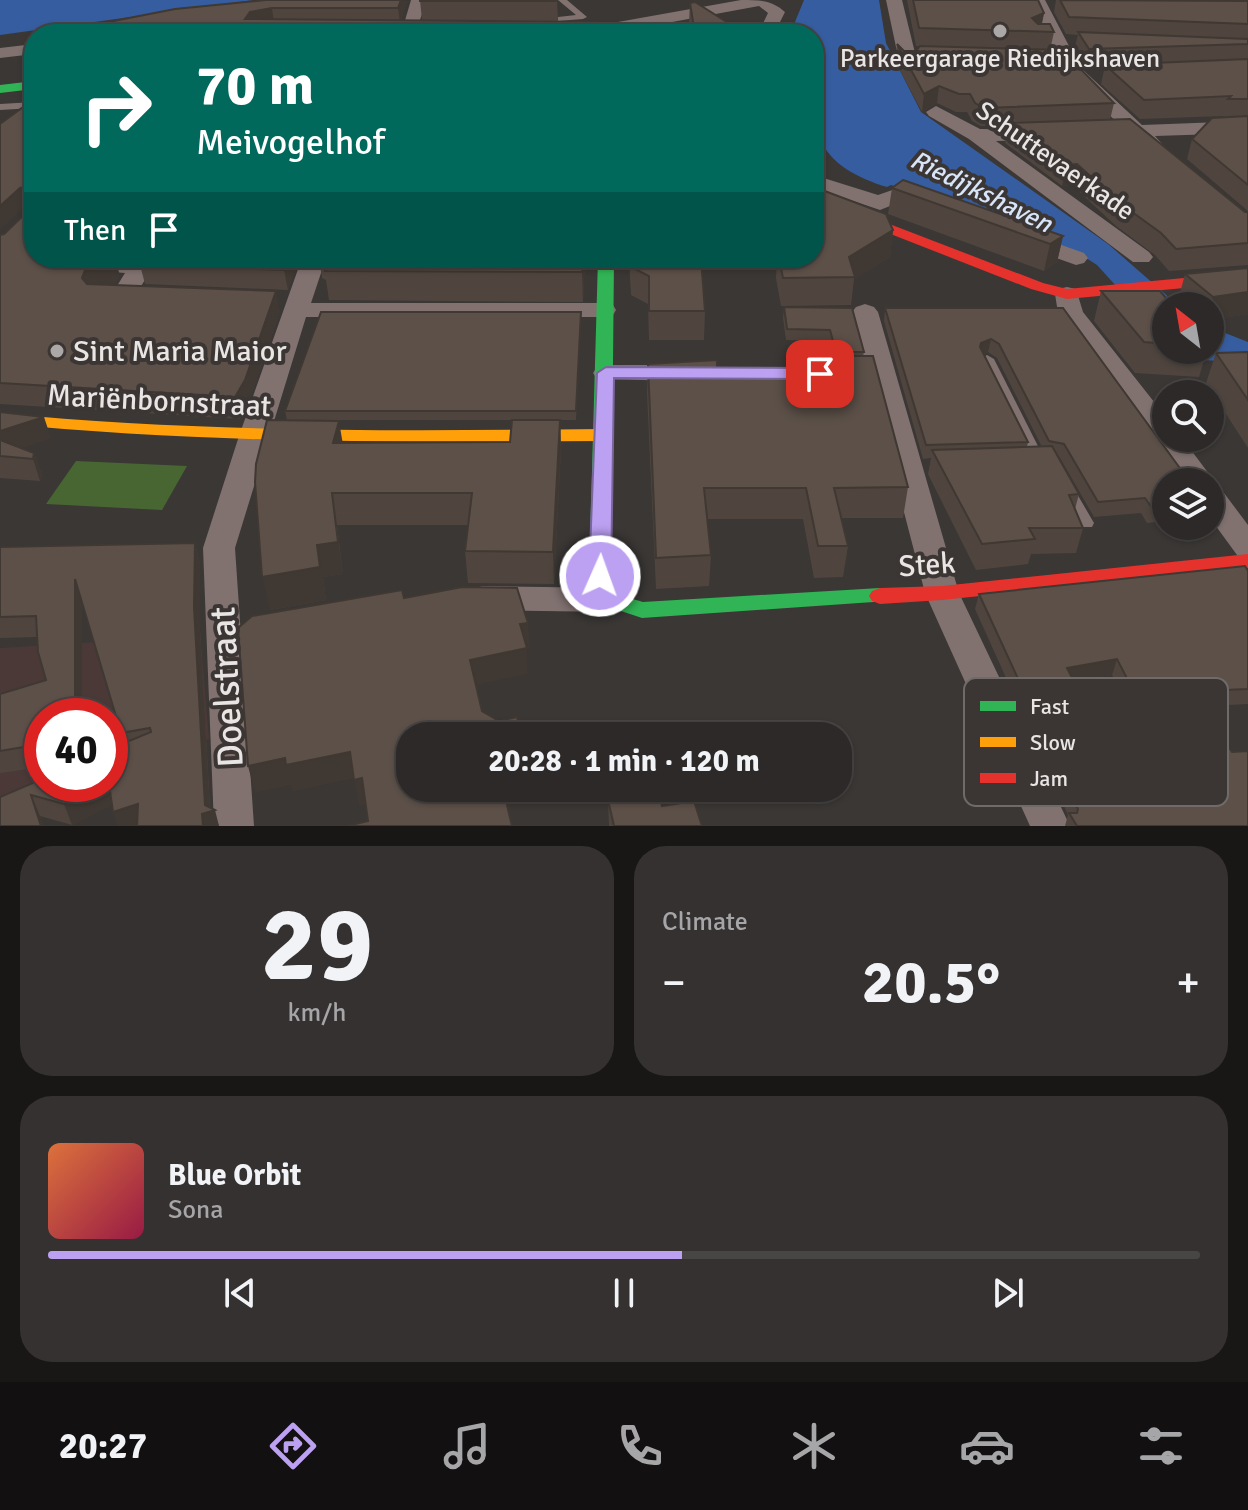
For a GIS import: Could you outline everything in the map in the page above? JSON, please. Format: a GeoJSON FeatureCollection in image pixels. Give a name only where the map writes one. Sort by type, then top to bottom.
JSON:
{"type":"FeatureCollection","features":[{"type":"Feature","properties":{"kind":"street"},"geometry":{"type":"LineString","coordinates":[[411,24],[419,0]]}},
{"type":"Feature","properties":{"kind":"street"},"geometry":{"type":"LineString","coordinates":[[633,24],[761,0],[777,12],[771,24]]}},
{"type":"Feature","properties":{"kind":"street"},"geometry":{"type":"LineString","coordinates":[[894,0],[912,57]]}},
{"type":"Feature","properties":{"kind":"street"},"geometry":{"type":"LineString","coordinates":[[1044,2],[1070,52],[1136,131],[1170,159]]}},
{"type":"Feature","properties":{"kind":"street"},"geometry":{"type":"LineString","coordinates":[[0,53],[24,50]]}},
{"type":"Feature","properties":{"kind":"street"},"geometry":{"type":"LineString","coordinates":[[1043,59],[1070,52]]}},
{"type":"Feature","properties":{"kind":"street"},"geometry":{"type":"LineString","coordinates":[[0,89],[24,86]]}},
{"type":"Feature","properties":{"kind":"street","name":"Schuttevaerkade"},"geometry":{"type":"LineString","coordinates":[[936,112],[976,135],[1141,257]]}},
{"type":"Feature","properties":{"kind":"street"},"geometry":{"type":"LineString","coordinates":[[11,126],[24,115]]}},
{"type":"Feature","properties":{"kind":"street"},"geometry":{"type":"LineString","coordinates":[[1102,132],[1248,127]]}},
{"type":"Feature","properties":{"kind":"street"},"geometry":{"type":"LineString","coordinates":[[976,135],[1070,133]]}},
{"type":"Feature","properties":{"kind":"street"},"geometry":{"type":"LineString","coordinates":[[824,184],[880,203],[898,194],[943,210]]}},
{"type":"Feature","properties":{"kind":"street"},"geometry":{"type":"LineString","coordinates":[[824,203],[1037,286],[1067,294],[1248,277]]}},
{"type":"Feature","properties":{"kind":"street"},"geometry":{"type":"LineString","coordinates":[[1002,231],[1076,258]]}},
{"type":"Feature","properties":{"kind":"street"},"geometry":{"type":"LineString","coordinates":[[139,268],[113,295],[155,295]]}},
{"type":"Feature","properties":{"kind":"street"},"geometry":{"type":"LineString","coordinates":[[253,436],[291,304],[309,268]]}},
{"type":"Feature","properties":{"kind":"street"},"geometry":{"type":"LineString","coordinates":[[454,597],[611,600],[600,576],[606,268]]}},
{"type":"Feature","properties":{"kind":"street"},"geometry":{"type":"LineString","coordinates":[[1067,294],[1071,313],[1152,418]]}},
{"type":"Feature","properties":{"kind":"street"},"geometry":{"type":"LineString","coordinates":[[291,304],[604,310]]}},
{"type":"Feature","properties":{"kind":"street"},"geometry":{"type":"LineString","coordinates":[[858,312],[915,467],[942,593],[981,678]]}},
{"type":"Feature","properties":{"kind":"street"},"geometry":{"type":"LineString","coordinates":[[606,373],[713,373]]}},
{"type":"Feature","properties":{"kind":"street"},"geometry":{"type":"LineString","coordinates":[[851,374],[882,374]]}},
{"type":"Feature","properties":{"kind":"street","name":"Mariënbornstraat"},"geometry":{"type":"LineString","coordinates":[[0,418],[253,436],[339,430],[519,430],[604,435]]}},
{"type":"Feature","properties":{"kind":"street","name":"Doelstraat"},"geometry":{"type":"LineString","coordinates":[[233,817],[240,630],[203,549],[253,436]]}},
{"type":"Feature","properties":{"kind":"street"},"geometry":{"type":"LineString","coordinates":[[1224,515],[1248,547]]}},
{"type":"Feature","properties":{"kind":"street","name":"Stek"},"geometry":{"type":"LineString","coordinates":[[611,600],[642,610],[942,593],[1248,561]]}},
{"type":"Feature","properties":{"kind":"street"},"geometry":{"type":"LineString","coordinates":[[1041,806],[1050,826]]}},
{"type":"Feature","properties":{"kind":"lane"},"geometry":{"type":"LineString","coordinates":[[561,19],[583,17],[562,0]]}},
{"type":"Feature","properties":{"kind":"lane"},"geometry":{"type":"LineString","coordinates":[[0,107],[24,107]]}},
{"type":"Feature","properties":{"kind":"lane"},"geometry":{"type":"LineString","coordinates":[[987,359],[1044,466],[1086,523]]}},
{"type":"Feature","properties":{"kind":"shaded area"},"geometry":{"type":"Polygon","coordinates":[[[200,631],[209,739],[128,763],[128,698],[24,698],[24,793],[0,806],[0,648],[97,642],[98,639],[200,631]]]}},
{"type":"Feature","properties":{"kind":"green space"},"geometry":{"type":"Polygon","coordinates":[[[76,461],[187,466],[162,510],[46,504],[76,461]]]}},
{"type":"Feature","properties":{"kind":"water"},"geometry":{"type":"Polygon","coordinates":[[[0,0],[254,0],[80,24],[24,24],[24,32],[0,35],[0,0]]]}},
{"type":"Feature","properties":{"kind":"water","name":"Riedijkshaven"},"geometry":{"type":"Polygon","coordinates":[[[804,0],[879,0],[886,43],[921,112],[1108,244],[1163,292],[1152,292],[1152,302],[1128,299],[1097,265],[1083,256],[891,185],[887,187],[858,176],[838,162],[824,147],[824,24],[794,24],[804,0]]]}},
{"type":"Feature","properties":{"kind":"water"},"geometry":{"type":"Polygon","coordinates":[[[1224,333],[1248,342],[1248,363],[1224,361],[1224,333]]]}},
{"type":"Feature","properties":{"kind":"building"},"geometry":{"type":"Polygon","coordinates":[[[266,0],[401,0],[398,8],[272,8],[250,12],[245,19],[594,22],[98,24],[175,9],[266,0]]]}},
{"type":"Feature","properties":{"kind":"building"},"geometry":{"type":"Polygon","coordinates":[[[557,0],[557,1],[420,1],[557,0]]]}},
{"type":"Feature","properties":{"kind":"building"},"geometry":{"type":"Polygon","coordinates":[[[913,0],[1038,0],[1044,13],[1032,18],[1038,24],[1050,24],[1054,32],[919,28],[913,0]]]}},
{"type":"Feature","properties":{"kind":"building"},"geometry":{"type":"Polygon","coordinates":[[[1060,0],[1248,1],[1248,24],[1069,17],[1060,0]]]}},
{"type":"Feature","properties":{"kind":"building"},"geometry":{"type":"Polygon","coordinates":[[[695,2],[730,24],[693,24],[690,3],[695,2]]]}},
{"type":"Feature","properties":{"kind":"building"},"geometry":{"type":"Polygon","coordinates":[[[1078,32],[1248,39],[1248,44],[1089,49],[1078,32]]]}},
{"type":"Feature","properties":{"kind":"building"},"geometry":{"type":"Polygon","coordinates":[[[897,44],[904,51],[916,51],[920,46],[1062,50],[1114,103],[984,108],[975,103],[970,94],[959,94],[939,86],[924,94],[897,44]]]}},
{"type":"Feature","properties":{"kind":"building"},"geometry":{"type":"Polygon","coordinates":[[[1248,59],[1248,99],[1228,99],[1231,96],[1144,100],[1105,65],[1248,59]]]}},
{"type":"Feature","properties":{"kind":"building"},"geometry":{"type":"Polygon","coordinates":[[[24,106],[24,187],[0,206],[0,124],[24,106]]]}},
{"type":"Feature","properties":{"kind":"building"},"geometry":{"type":"Polygon","coordinates":[[[1248,116],[1248,185],[1192,139],[1212,118],[1248,116]]]}},
{"type":"Feature","properties":{"kind":"building"},"geometry":{"type":"Polygon","coordinates":[[[1130,119],[1248,212],[1248,243],[1176,249],[1077,164],[1067,165],[1008,123],[1130,119]]]}},
{"type":"Feature","properties":{"kind":"building"},"geometry":{"type":"Polygon","coordinates":[[[903,180],[1063,236],[1050,244],[892,188],[903,180]]]}},
{"type":"Feature","properties":{"kind":"building"},"geometry":{"type":"Polygon","coordinates":[[[824,191],[886,214],[893,230],[849,257],[855,277],[783,278],[781,268],[824,268],[824,191]]]}},
{"type":"Feature","properties":{"kind":"building"},"geometry":{"type":"Polygon","coordinates":[[[24,215],[24,268],[95,268],[85,270],[82,278],[87,284],[276,291],[245,380],[235,397],[0,383],[0,235],[24,215]]]}},
{"type":"Feature","properties":{"kind":"building"},"geometry":{"type":"Polygon","coordinates":[[[226,268],[285,268],[284,270],[226,268]]]}},
{"type":"Feature","properties":{"kind":"building"},"geometry":{"type":"Polygon","coordinates":[[[326,268],[582,268],[582,272],[325,271],[326,268]]]}},
{"type":"Feature","properties":{"kind":"building"},"geometry":{"type":"Polygon","coordinates":[[[633,268],[702,268],[705,311],[649,311],[649,276],[633,268]]]}},
{"type":"Feature","properties":{"kind":"building"},"geometry":{"type":"Polygon","coordinates":[[[1248,268],[1248,292],[1224,295],[1224,292],[1207,292],[1185,274],[1248,268]]]}},
{"type":"Feature","properties":{"kind":"building"},"geometry":{"type":"Polygon","coordinates":[[[1101,291],[1161,292],[1152,292],[1152,343],[1144,342],[1101,291]]]}},
{"type":"Feature","properties":{"kind":"building"},"geometry":{"type":"Polygon","coordinates":[[[784,307],[852,308],[864,352],[836,352],[830,330],[787,329],[784,307]]]}},
{"type":"Feature","properties":{"kind":"building"},"geometry":{"type":"Polygon","coordinates":[[[885,308],[1063,308],[1152,430],[1152,452],[1168,452],[1180,468],[1152,468],[1152,508],[1145,498],[1098,502],[1064,444],[1049,441],[999,344],[991,339],[981,343],[980,347],[1028,442],[926,445],[885,308]]]}},
{"type":"Feature","properties":{"kind":"building"},"geometry":{"type":"Polygon","coordinates":[[[321,312],[581,312],[576,411],[285,411],[321,312]]]}},
{"type":"Feature","properties":{"kind":"building"},"geometry":{"type":"Polygon","coordinates":[[[1248,352],[1248,400],[1223,364],[1224,353],[1248,352]]]}},
{"type":"Feature","properties":{"kind":"building"},"geometry":{"type":"Polygon","coordinates":[[[844,356],[873,356],[908,487],[834,488],[848,546],[818,546],[806,488],[704,488],[711,555],[656,558],[648,364],[717,360],[717,368],[847,368],[844,356]]]}},
{"type":"Feature","properties":{"kind":"building"},"geometry":{"type":"Polygon","coordinates":[[[0,412],[44,417],[0,431],[0,412]]]}},
{"type":"Feature","properties":{"kind":"building"},"geometry":{"type":"Polygon","coordinates":[[[267,420],[339,421],[333,443],[510,442],[512,420],[560,420],[553,552],[465,551],[472,493],[332,493],[338,542],[317,545],[320,567],[262,577],[255,482],[256,464],[267,420]]]}},
{"type":"Feature","properties":{"kind":"building"},"geometry":{"type":"Polygon","coordinates":[[[0,440],[34,453],[33,459],[0,456],[0,440]]]}},
{"type":"Feature","properties":{"kind":"building"},"geometry":{"type":"Polygon","coordinates":[[[1052,446],[1079,494],[1069,495],[1083,528],[1029,528],[1035,539],[982,544],[932,450],[1052,446]]]}},
{"type":"Feature","properties":{"kind":"building"},"geometry":{"type":"Polygon","coordinates":[[[195,543],[194,607],[205,805],[215,810],[202,814],[203,826],[137,826],[138,804],[113,812],[112,802],[128,802],[128,741],[151,732],[150,728],[128,732],[128,698],[111,698],[75,579],[75,698],[24,698],[24,747],[0,751],[0,694],[46,680],[38,652],[36,616],[0,617],[0,547],[195,543]]]}},
{"type":"Feature","properties":{"kind":"building"},"geometry":{"type":"Polygon","coordinates":[[[1245,566],[1248,571],[1248,689],[1228,690],[1228,678],[1127,678],[1117,659],[1067,668],[1072,678],[1018,678],[979,594],[1245,566]]]}},
{"type":"Feature","properties":{"kind":"building"},"geometry":{"type":"Polygon","coordinates":[[[462,587],[517,588],[528,623],[520,624],[527,648],[470,660],[482,711],[499,721],[517,717],[518,722],[396,722],[396,802],[506,802],[512,826],[347,826],[368,821],[362,778],[354,780],[350,752],[286,765],[285,758],[248,766],[238,628],[252,616],[402,590],[404,598],[462,587]]]}},
{"type":"Feature","properties":{"kind":"building"},"geometry":{"type":"Polygon","coordinates":[[[1228,746],[1232,752],[1248,751],[1248,826],[1077,826],[1069,813],[1077,813],[1077,806],[1228,806],[1228,746]]]}},
{"type":"Feature","properties":{"kind":"building"},"geometry":{"type":"Polygon","coordinates":[[[24,787],[24,802],[33,802],[41,826],[0,826],[0,797],[24,787]]]}},
{"type":"Feature","properties":{"kind":"building"},"geometry":{"type":"Polygon","coordinates":[[[608,802],[661,802],[662,806],[694,802],[702,826],[614,826],[608,802]]]}},
{"type":"Feature","properties":{"kind":"traffic: fast"},"geometry":{"type":"LineString","coordinates":[[0,89],[24,86]]}},
{"type":"Feature","properties":{"kind":"traffic: fast"},"geometry":{"type":"LineString","coordinates":[[606,268],[600,576],[611,600],[642,610],[880,596]]}},
{"type":"Feature","properties":{"kind":"traffic: slow"},"geometry":{"type":"LineString","coordinates":[[0,418],[75,426],[226,434],[604,435]]}},
{"type":"Feature","properties":{"kind":"traffic: jam"},"geometry":{"type":"LineString","coordinates":[[824,203],[1037,286],[1067,294],[1248,277]]}},
{"type":"Feature","properties":{"kind":"traffic: jam"},"geometry":{"type":"LineString","coordinates":[[880,596],[942,593],[1248,561]]}},
{"type":"Feature","properties":{"kind":"place","name":"Parkeergarage Riedijkshaven"},"geometry":{"type":"Point","coordinates":[1000,31]}},
{"type":"Feature","properties":{"kind":"place","name":"Sint Maria Maior"},"geometry":{"type":"Point","coordinates":[57,351]}},
{"type":"Feature","properties":{"kind":"route"},"geometry":{"type":"LineString","coordinates":[[600,576],[606,373],[820,374]]}}]}
